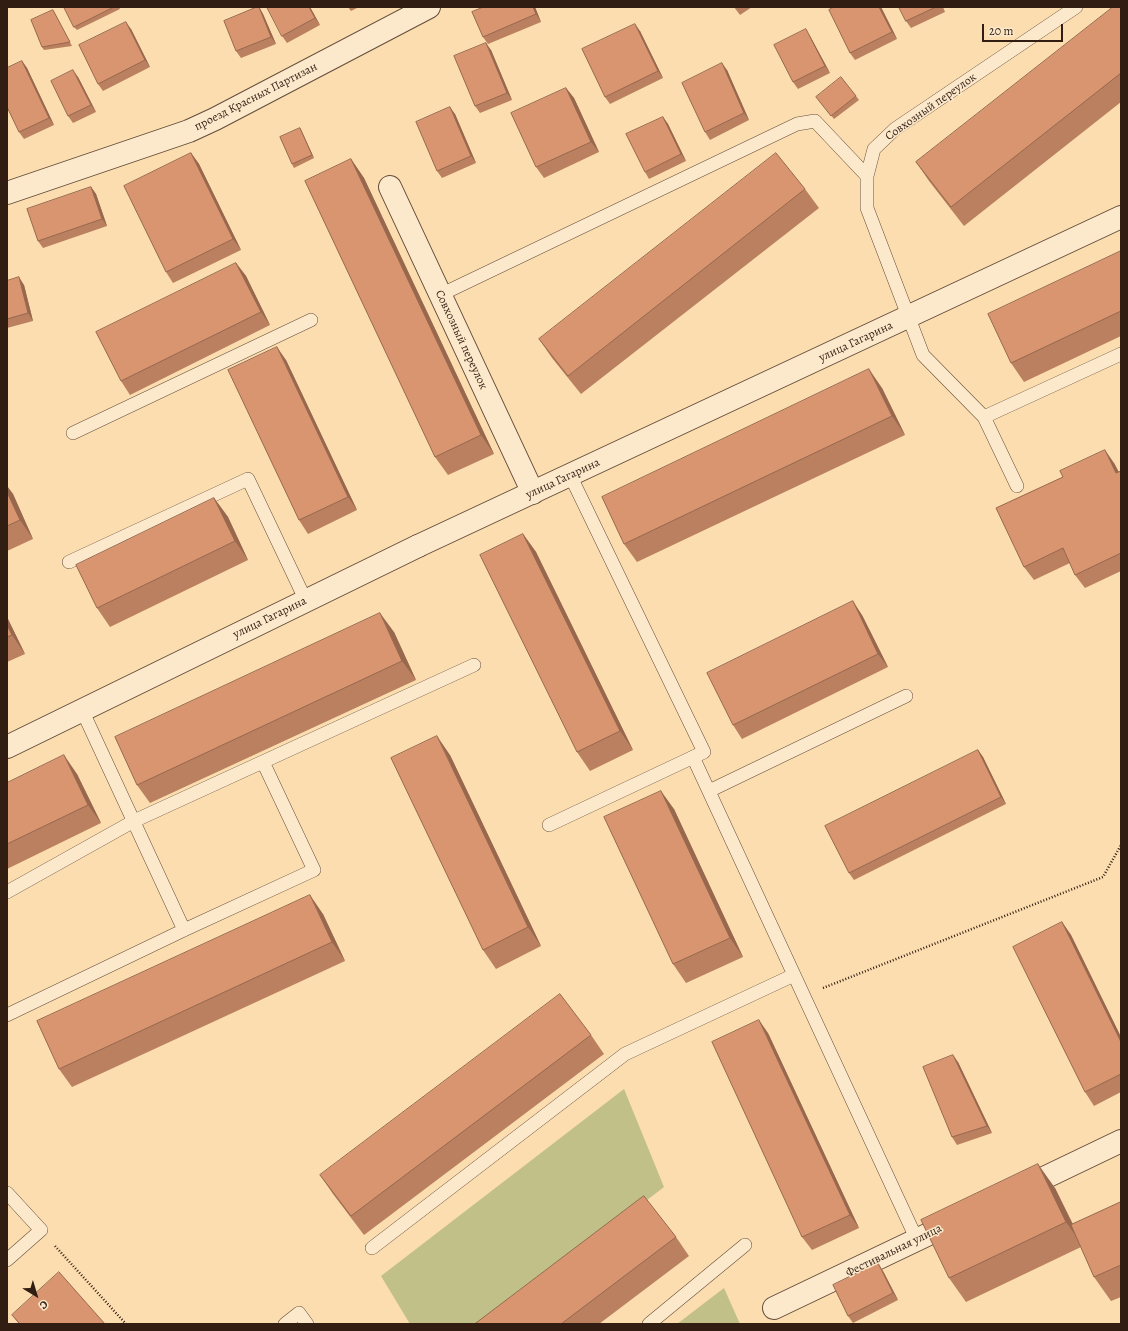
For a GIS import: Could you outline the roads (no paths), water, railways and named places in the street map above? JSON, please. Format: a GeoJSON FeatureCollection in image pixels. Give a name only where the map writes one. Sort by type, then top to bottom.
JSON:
{"type":"FeatureCollection","features":[{"type":"Feature","properties":{"kind":"street","name":"проезд Красных Партизан"},"geometry":{"type":"LineString","coordinates":[[7,193],[189,131],[215,119],[429,7]]}},
{"type":"Feature","properties":{"kind":"street","name":"Совхозный переулок"},"geometry":{"type":"LineString","coordinates":[[390,187],[532,493]]}},
{"type":"Feature","properties":{"kind":"street","name":"улица Гагарина"},"geometry":{"type":"LineString","coordinates":[[7,747],[418,546],[1121,217]]}},
{"type":"Feature","properties":{"kind":"street"},"geometry":{"type":"LineString","coordinates":[[1002,1199],[1121,1141]]}},
{"type":"Feature","properties":{"kind":"street","name":"Фестивальная улица"},"geometry":{"type":"LineString","coordinates":[[774,1308],[974,1212]]}},
{"type":"Feature","properties":{"kind":"lane","name":"Совхозный переулок"},"geometry":{"type":"LineString","coordinates":[[1017,486],[984,418],[924,355],[867,208],[867,176],[874,149],[895,129],[1076,7]]}},
{"type":"Feature","properties":{"kind":"lane"},"geometry":{"type":"LineString","coordinates":[[440,295],[797,124],[815,121],[867,176]]}},
{"type":"Feature","properties":{"kind":"lane"},"geometry":{"type":"LineString","coordinates":[[73,433],[311,320]]}},
{"type":"Feature","properties":{"kind":"lane"},"geometry":{"type":"LineString","coordinates":[[984,418],[1121,354]]}},
{"type":"Feature","properties":{"kind":"lane"},"geometry":{"type":"LineString","coordinates":[[548,825],[588,808],[704,752],[570,475]]}},
{"type":"Feature","properties":{"kind":"lane"},"geometry":{"type":"LineString","coordinates":[[69,562],[248,479],[306,601]]}},
{"type":"Feature","properties":{"kind":"lane"},"geometry":{"type":"LineString","coordinates":[[7,892],[134,821],[474,665]]}},
{"type":"Feature","properties":{"kind":"lane"},"geometry":{"type":"LineString","coordinates":[[709,791],[906,696]]}},
{"type":"Feature","properties":{"kind":"lane"},"geometry":{"type":"LineString","coordinates":[[82,710],[184,930]]}},
{"type":"Feature","properties":{"kind":"lane"},"geometry":{"type":"LineString","coordinates":[[693,757],[917,1240]]}},
{"type":"Feature","properties":{"kind":"lane"},"geometry":{"type":"LineString","coordinates":[[7,1015],[184,930],[314,870],[263,762]]}},
{"type":"Feature","properties":{"kind":"lane"},"geometry":{"type":"LineString","coordinates":[[372,1248],[625,1054],[794,975]]}},
{"type":"Feature","properties":{"kind":"lane"},"geometry":{"type":"LineString","coordinates":[[7,1193],[41,1230],[7,1260]]}},
{"type":"Feature","properties":{"kind":"lane"},"geometry":{"type":"LineString","coordinates":[[649,1324],[745,1245]]}},
{"type":"Feature","properties":{"kind":"lane"},"geometry":{"type":"LineString","coordinates":[[285,1324],[299,1313],[307,1324]]}}]}
